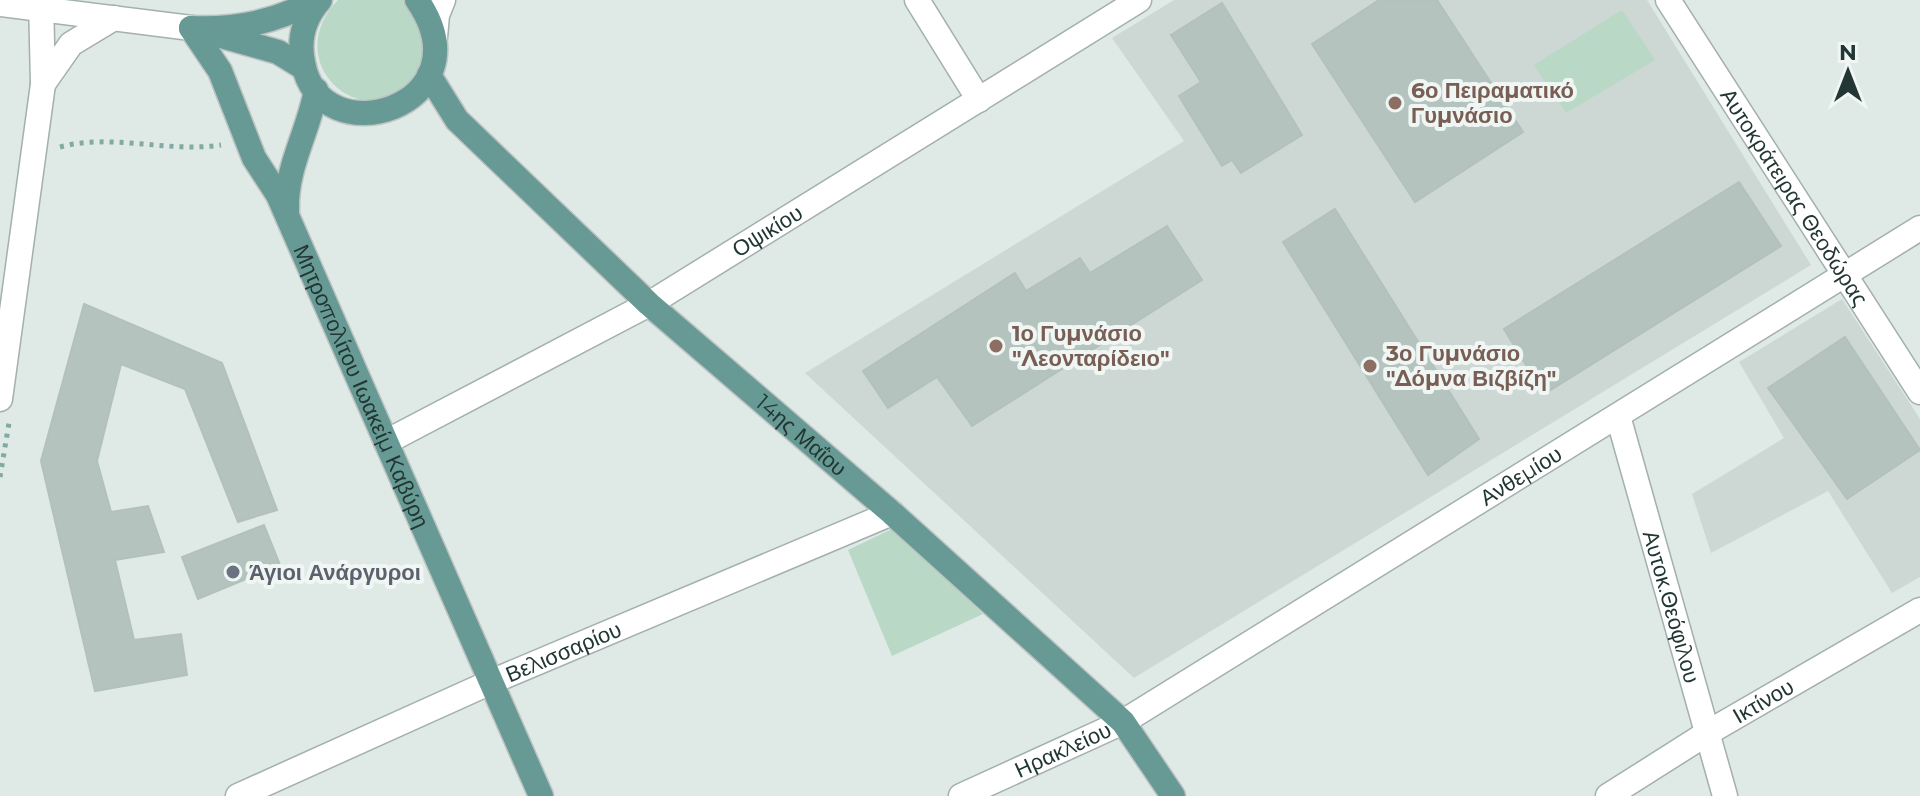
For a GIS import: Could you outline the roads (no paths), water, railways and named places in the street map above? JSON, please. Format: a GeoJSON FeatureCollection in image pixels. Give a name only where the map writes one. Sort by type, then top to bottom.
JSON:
{"type":"FeatureCollection","features":[{"type":"Feature","properties":{"kind":"main road"},"geometry":{"type":"LineString","coordinates":[[191,28],[219,29],[271,21],[318,0]]}},
{"type":"Feature","properties":{"kind":"main road"},"geometry":{"type":"LineString","coordinates":[[287,216],[291,169],[309,121],[310,79],[300,48],[303,29],[318,0]]}},
{"type":"Feature","properties":{"kind":"main road"},"geometry":{"type":"LineString","coordinates":[[191,28],[256,44],[297,61],[333,104],[354,113],[377,114],[398,107],[417,94],[429,75],[435,56],[435,37],[428,17],[417,0]]}},
{"type":"Feature","properties":{"kind":"main road","name":"Μητροπολίτου Ιωακείμ Καβύρη"},"geometry":{"type":"LineString","coordinates":[[191,28],[220,71],[254,158],[287,216],[541,796]]}},
{"type":"Feature","properties":{"kind":"main road","name":"14ης Μαΐου"},"geometry":{"type":"LineString","coordinates":[[429,75],[457,120],[649,304],[892,513],[1123,722],[1173,796]]}},
{"type":"Feature","properties":{"kind":"street"},"geometry":{"type":"LineString","coordinates":[[435,37],[437,15],[443,0]]}},
{"type":"Feature","properties":{"kind":"street"},"geometry":{"type":"LineString","coordinates":[[917,0],[979,100]]}},
{"type":"Feature","properties":{"kind":"street","name":"Οψικίου"},"geometry":{"type":"LineString","coordinates":[[386,442],[649,304],[1139,0]]}},
{"type":"Feature","properties":{"kind":"street","name":"Αυτοκράτειρας Θεοδώρας"},"geometry":{"type":"LineString","coordinates":[[1668,0],[1843,277],[1920,392]]}},
{"type":"Feature","properties":{"kind":"street"},"geometry":{"type":"LineString","coordinates":[[0,4],[42,4],[191,28]]}},
{"type":"Feature","properties":{"kind":"street"},"geometry":{"type":"LineString","coordinates":[[5,406],[43,84],[42,4]]}},
{"type":"Feature","properties":{"kind":"street"},"geometry":{"type":"LineString","coordinates":[[43,84],[71,44],[114,18]]}},
{"type":"Feature","properties":{"kind":"street","name":"Ανθεμίου"},"geometry":{"type":"LineString","coordinates":[[1123,722],[1920,228]]}},
{"type":"Feature","properties":{"kind":"street","name":"Αυτοκ.Θεόφιλου"},"geometry":{"type":"LineString","coordinates":[[1618,416],[1725,796]]}},
{"type":"Feature","properties":{"kind":"street","name":"Βελισσαρίου"},"geometry":{"type":"LineString","coordinates":[[238,796],[491,682],[892,513]]}},
{"type":"Feature","properties":{"kind":"street","name":"Ικτίνου"},"geometry":{"type":"LineString","coordinates":[[1608,796],[1709,732],[1920,610]]}},
{"type":"Feature","properties":{"kind":"street","name":"Ηρακλείου"},"geometry":{"type":"LineString","coordinates":[[961,796],[1123,722]]}},
{"type":"Feature","properties":{"kind":"place","name":"6ο Πειραματικό Γυμνάσιο"},"geometry":{"type":"Point","coordinates":[1395,103]}},
{"type":"Feature","properties":{"kind":"place","name":"1ο Γυμνάσιο \"Λεονταρίδειο\""},"geometry":{"type":"Point","coordinates":[996,346]}},
{"type":"Feature","properties":{"kind":"place","name":"3ο Γυμνάσιο \"Δόμνα Βιζβίζη\""},"geometry":{"type":"Point","coordinates":[1370,366]}},
{"type":"Feature","properties":{"kind":"place","name":"Άγιοι Ανάργυροι"},"geometry":{"type":"Point","coordinates":[233,572]}}]}
